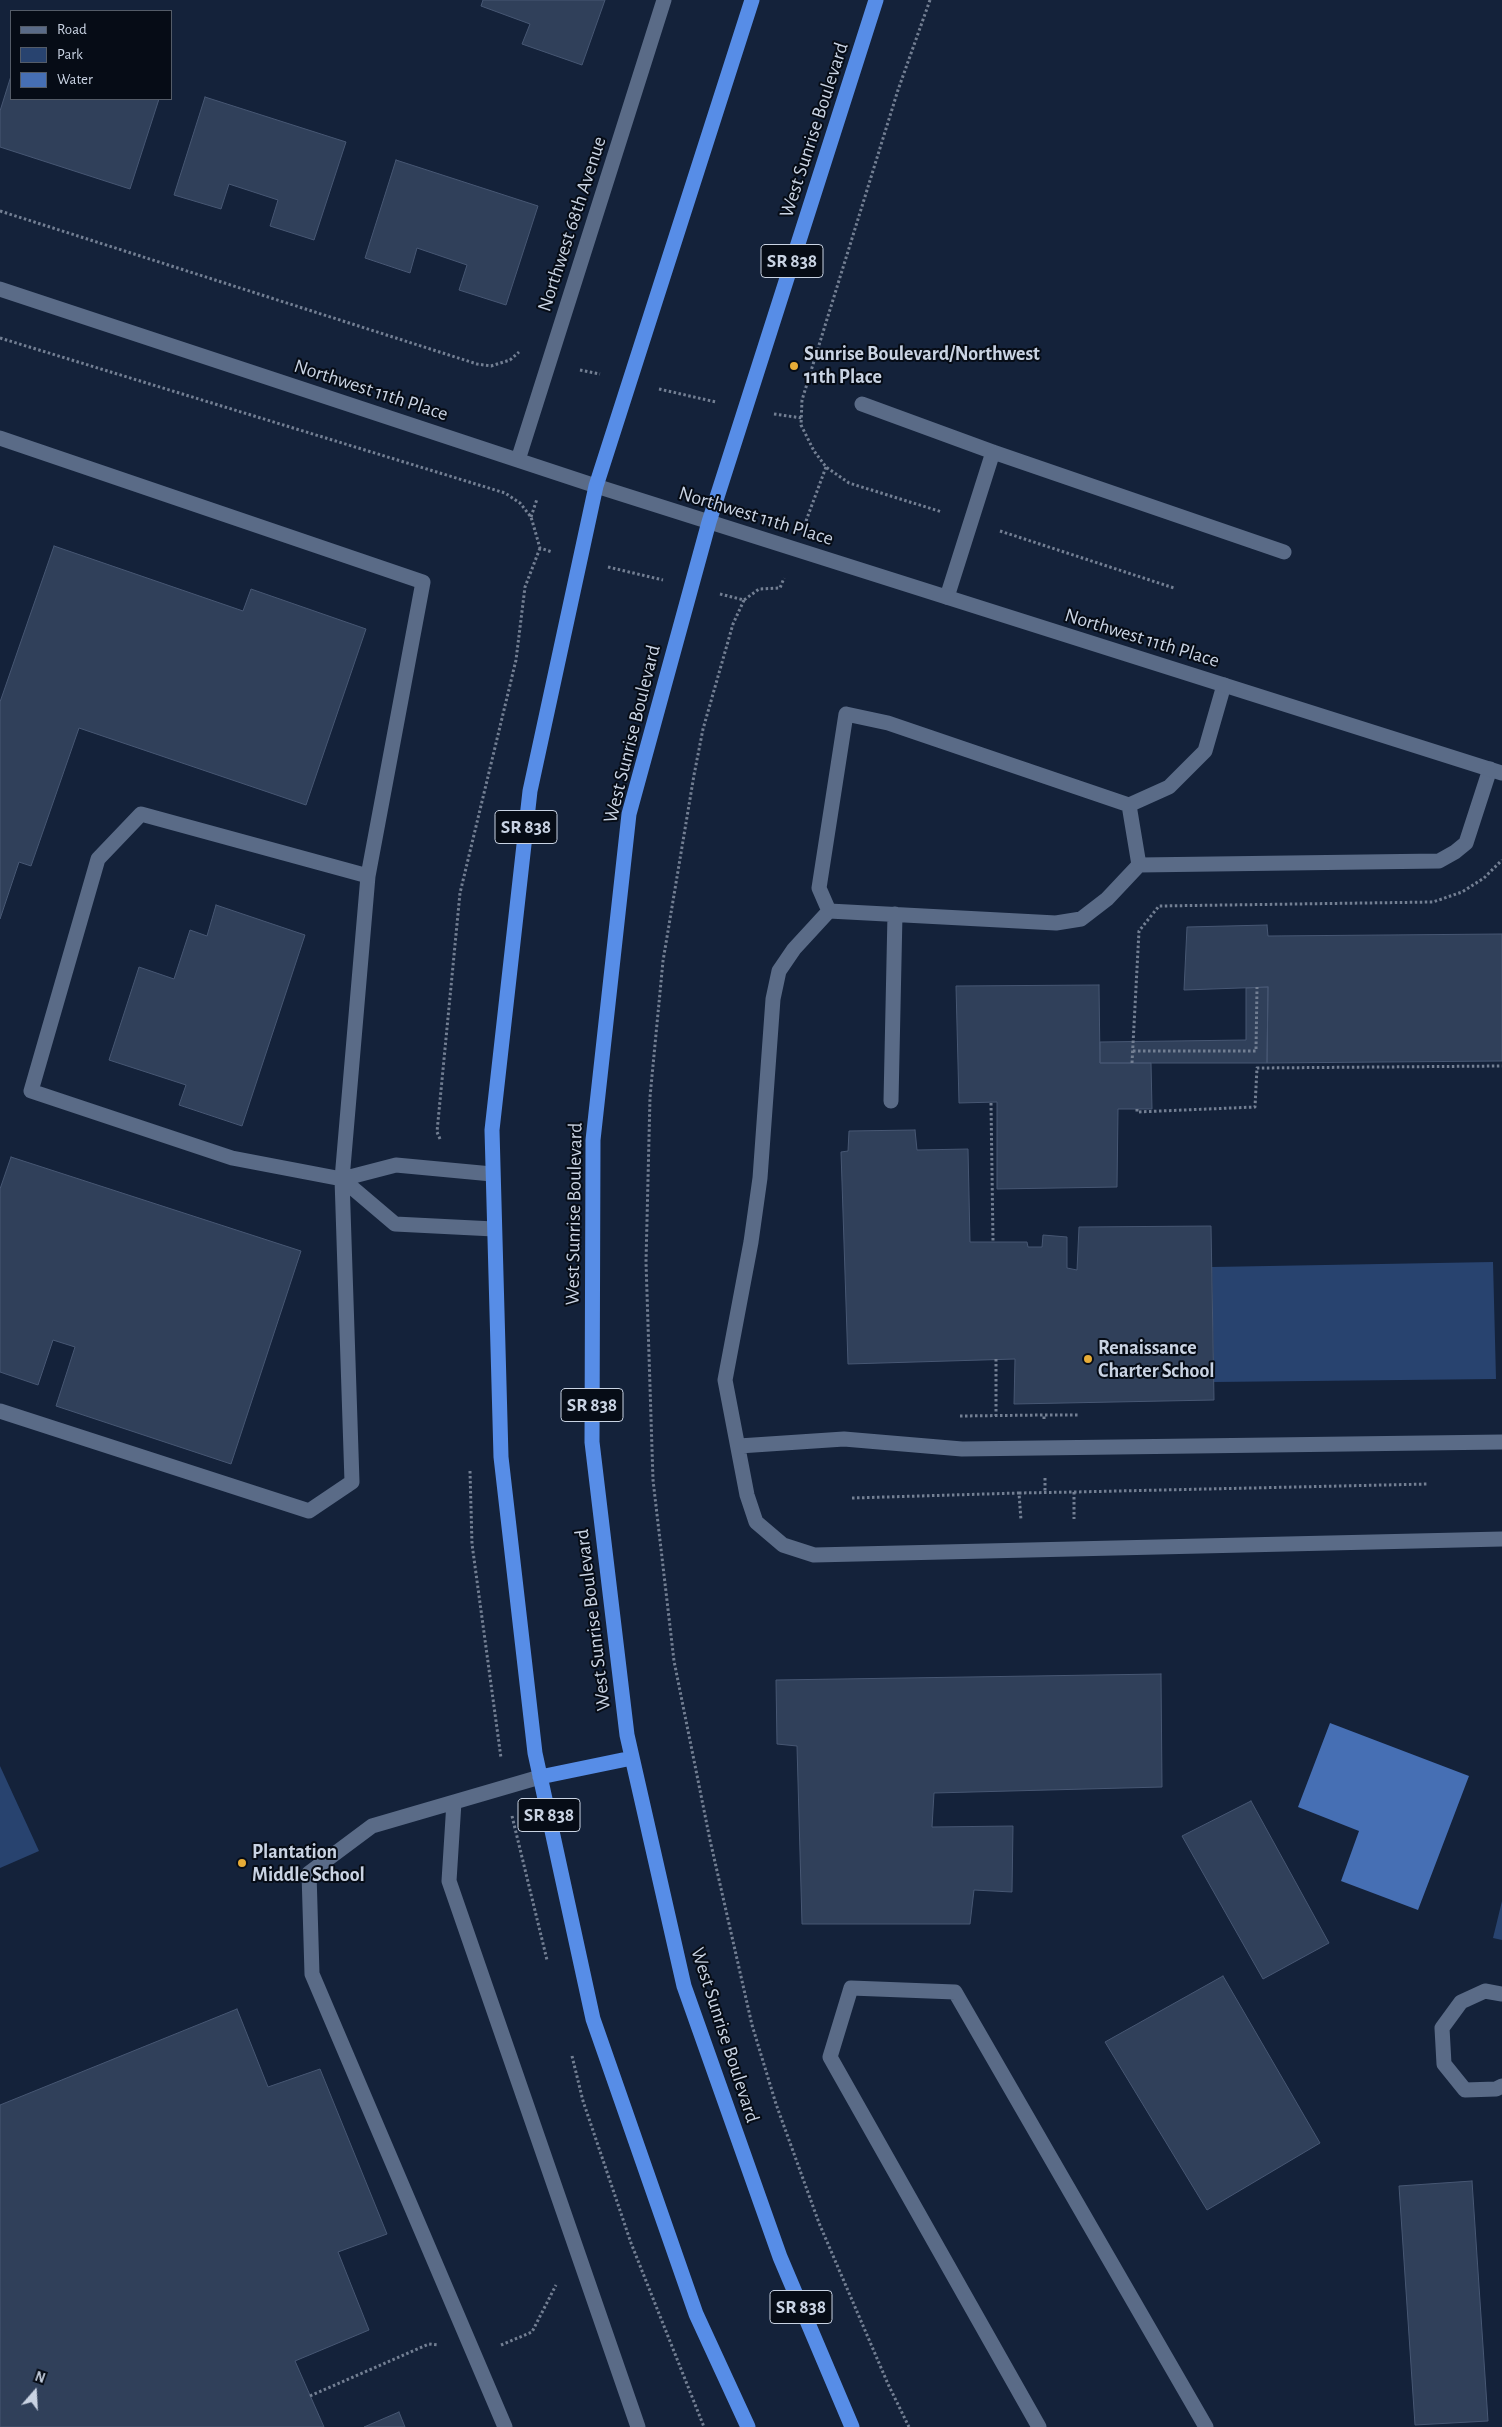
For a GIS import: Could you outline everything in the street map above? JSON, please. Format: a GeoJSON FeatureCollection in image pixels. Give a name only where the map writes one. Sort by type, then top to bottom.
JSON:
{"type":"FeatureCollection","features":[{"type":"Feature","properties":{"kind":"highway","name":"SR 838"},"geometry":{"type":"LineString","coordinates":[[748,2427],[696,2314],[593,2019],[535,1753],[501,1457],[492,1130],[530,791],[596,486],[752,0]]}},
{"type":"Feature","properties":{"kind":"highway","name":"West Sunrise Boulevard"},"geometry":{"type":"LineString","coordinates":[[852,2427],[780,2257],[684,1986],[627,1735],[592,1442],[593,1140],[629,814],[708,522],[876,0]]}},
{"type":"Feature","properties":{"kind":"highway"},"geometry":{"type":"LineString","coordinates":[[540,1777],[632,1758]]}},
{"type":"Feature","properties":{"kind":"street","name":"Northwest 68th Avenue"},"geometry":{"type":"LineString","coordinates":[[518,460],[664,0]]}},
{"type":"Feature","properties":{"kind":"street","name":"Northwest 11th Place"},"geometry":{"type":"LineString","coordinates":[[0,289],[596,486],[1496,771]]}},
{"type":"Feature","properties":{"kind":"street"},"geometry":{"type":"LineString","coordinates":[[862,404],[993,452],[1284,552]]}},
{"type":"Feature","properties":{"kind":"street"},"geometry":{"type":"LineString","coordinates":[[0,438],[423,582],[368,876],[342,1179],[352,1482],[309,1511],[0,1410]]}},
{"type":"Feature","properties":{"kind":"street"},"geometry":{"type":"LineString","coordinates":[[947,598],[993,452]]}},
{"type":"Feature","properties":{"kind":"street"},"geometry":{"type":"LineString","coordinates":[[829,911],[819,888],[846,714],[888,723],[1129,805],[1170,787],[1205,751],[1224,685]]}},
{"type":"Feature","properties":{"kind":"street"},"geometry":{"type":"LineString","coordinates":[[1496,771],[1466,843],[1439,861],[1139,865],[1107,899],[1081,918],[1056,923],[829,911],[794,949],[779,971],[773,999],[760,1178],[751,1242],[724,1380],[739,1446],[747,1494],[756,1522],[783,1545],[814,1555],[1502,1539]]}},
{"type":"Feature","properties":{"kind":"street"},"geometry":{"type":"LineString","coordinates":[[1129,805],[1139,865]]}},
{"type":"Feature","properties":{"kind":"street"},"geometry":{"type":"LineString","coordinates":[[368,876],[141,814],[98,860],[31,1091],[232,1158],[342,1179],[396,1165],[492,1174]]}},
{"type":"Feature","properties":{"kind":"street"},"geometry":{"type":"LineString","coordinates":[[891,1101],[895,914]]}},
{"type":"Feature","properties":{"kind":"street"},"geometry":{"type":"LineString","coordinates":[[342,1179],[396,1224],[494,1229]]}},
{"type":"Feature","properties":{"kind":"street"},"geometry":{"type":"LineString","coordinates":[[739,1446],[844,1439],[962,1449],[1502,1442]]}},
{"type":"Feature","properties":{"kind":"street"},"geometry":{"type":"LineString","coordinates":[[505,2427],[312,1974],[309,1873],[372,1826],[540,1777]]}},
{"type":"Feature","properties":{"kind":"street"},"geometry":{"type":"LineString","coordinates":[[454,1802],[449,1881],[638,2427]]}},
{"type":"Feature","properties":{"kind":"street"},"geometry":{"type":"LineString","coordinates":[[1039,2427],[830,2057],[851,1988],[955,1992],[1206,2427]]}},
{"type":"Feature","properties":{"kind":"street"},"geometry":{"type":"LineString","coordinates":[[1502,1994],[1485,1991],[1462,2002],[1442,2028],[1444,2064],[1465,2090],[1496,2089],[1502,2086]]}},
{"type":"Feature","properties":{"kind":"path"},"geometry":{"type":"LineString","coordinates":[[930,0],[898,90],[802,400],[801,425],[814,451],[826,467],[850,483],[1174,588]]}},
{"type":"Feature","properties":{"kind":"path"},"geometry":{"type":"LineString","coordinates":[[0,211],[477,364],[492,366],[510,360],[523,349],[581,368]]}},
{"type":"Feature","properties":{"kind":"path"},"geometry":{"type":"LineString","coordinates":[[0,338],[246,416]]}},
{"type":"Feature","properties":{"kind":"path"},"geometry":{"type":"LineString","coordinates":[[744,600],[733,624],[703,729],[664,961],[650,1097],[646,1262],[653,1480],[674,1661],[710,1840],[752,2024],[776,2104],[819,2223],[888,2384],[909,2427]]}},
{"type":"Feature","properties":{"kind":"path"},"geometry":{"type":"LineString","coordinates":[[1132,1063],[1139,931],[1159,906],[1433,902],[1462,892],[1477,882],[1502,860]]}},
{"type":"Feature","properties":{"kind":"path"},"geometry":{"type":"LineString","coordinates":[[1133,1051],[1256,1051],[1257,987]]}},
{"type":"Feature","properties":{"kind":"path"},"geometry":{"type":"LineString","coordinates":[[1137,1108],[1137,1112],[1255,1107],[1257,1068],[1502,1066]]}},
{"type":"Feature","properties":{"kind":"path"},"geometry":{"type":"LineString","coordinates":[[992,1103],[993,1242]]}},
{"type":"Feature","properties":{"kind":"path"},"geometry":{"type":"LineString","coordinates":[[996,1359],[996,1416]]}},
{"type":"Feature","properties":{"kind":"path"},"geometry":{"type":"LineString","coordinates":[[852,1498],[1428,1484]]}},
{"type":"Feature","properties":{"kind":"path"},"geometry":{"type":"LineString","coordinates":[[1074,1492],[1075,1549]]}},
{"type":"Feature","properties":{"kind":"path"},"geometry":{"type":"LineString","coordinates":[[1019,1493],[1022,1551]]}},
{"type":"Feature","properties":{"kind":"green space"},"geometry":{"type":"Polygon","coordinates":[[[1493,1262],[1496,1379],[1214,1382],[1212,1267],[1493,1262]]]}},
{"type":"Feature","properties":{"kind":"green space"},"geometry":{"type":"Polygon","coordinates":[[[0,1766],[39,1851],[0,1868],[0,1766]]]}},
{"type":"Feature","properties":{"kind":"green space"},"geometry":{"type":"Polygon","coordinates":[[[1502,1901],[1502,1940],[1493,1938],[1502,1901]]]}},
{"type":"Feature","properties":{"kind":"water"},"geometry":{"type":"Polygon","coordinates":[[[1330,1723],[1469,1776],[1418,1910],[1341,1881],[1359,1831],[1298,1807],[1330,1723]]]}},
{"type":"Feature","properties":{"kind":"building"},"geometry":{"type":"Polygon","coordinates":[[[483,0],[605,0],[582,65],[522,44],[530,24],[481,6],[483,0]]]}},
{"type":"Feature","properties":{"kind":"building"},"geometry":{"type":"Polygon","coordinates":[[[10,79],[10,100],[159,100],[130,189],[0,147],[0,111],[10,79]]]}},
{"type":"Feature","properties":{"kind":"building"},"geometry":{"type":"Polygon","coordinates":[[[205,97],[346,142],[314,240],[270,226],[278,200],[229,184],[221,209],[174,195],[205,97]]]}},
{"type":"Feature","properties":{"kind":"building"},"geometry":{"type":"Polygon","coordinates":[[[396,160],[538,206],[506,305],[459,290],[467,265],[417,248],[410,273],[365,258],[396,160]]]}},
{"type":"Feature","properties":{"kind":"building"},"geometry":{"type":"Polygon","coordinates":[[[54,546],[243,611],[251,589],[366,629],[306,805],[79,728],[31,866],[19,862],[0,919],[0,702],[54,546]]]}},
{"type":"Feature","properties":{"kind":"building"},"geometry":{"type":"Polygon","coordinates":[[[216,905],[305,935],[242,1126],[179,1105],[186,1085],[109,1060],[139,967],[174,979],[190,930],[207,936],[216,905]]]}},
{"type":"Feature","properties":{"kind":"building"},"geometry":{"type":"Polygon","coordinates":[[[1267,925],[1268,936],[1502,934],[1502,1061],[1267,1063],[1268,987],[1184,990],[1187,927],[1267,925]]]}},
{"type":"Feature","properties":{"kind":"building"},"geometry":{"type":"Polygon","coordinates":[[[1099,985],[1100,1063],[1151,1063],[1152,1109],[1118,1109],[1117,1187],[997,1189],[997,1102],[959,1103],[956,986],[1099,985]]]}},
{"type":"Feature","properties":{"kind":"building"},"geometry":{"type":"Polygon","coordinates":[[[1268,987],[1267,1063],[1100,1063],[1100,1042],[1246,1040],[1246,988],[1268,987]]]}},
{"type":"Feature","properties":{"kind":"building"},"geometry":{"type":"Polygon","coordinates":[[[915,1130],[917,1150],[968,1149],[970,1242],[1027,1242],[1028,1247],[1042,1247],[1043,1235],[1067,1237],[1067,1268],[1077,1270],[1079,1227],[1211,1226],[1214,1400],[1014,1404],[1015,1359],[848,1364],[841,1152],[848,1151],[849,1131],[915,1130]]]}},
{"type":"Feature","properties":{"kind":"building"},"geometry":{"type":"Polygon","coordinates":[[[11,1157],[301,1251],[231,1464],[56,1406],[75,1347],[53,1340],[38,1385],[0,1372],[0,1189],[11,1157]]]}},
{"type":"Feature","properties":{"kind":"building"},"geometry":{"type":"Polygon","coordinates":[[[1161,1674],[1162,1787],[934,1793],[932,1827],[1013,1826],[1012,1892],[974,1890],[970,1924],[802,1924],[797,1746],[777,1744],[776,1680],[1161,1674]]]}},
{"type":"Feature","properties":{"kind":"building"},"geometry":{"type":"Polygon","coordinates":[[[1251,1801],[1329,1943],[1263,1979],[1182,1836],[1251,1801]]]}},
{"type":"Feature","properties":{"kind":"building"},"geometry":{"type":"Polygon","coordinates":[[[1223,1976],[1320,2143],[1207,2210],[1105,2042],[1223,1976]]]}},
{"type":"Feature","properties":{"kind":"building"},"geometry":{"type":"Polygon","coordinates":[[[237,2009],[268,2087],[320,2069],[387,2234],[338,2252],[369,2330],[295,2361],[324,2427],[0,2427],[0,2105],[237,2009]]]}},
{"type":"Feature","properties":{"kind":"building"},"geometry":{"type":"Polygon","coordinates":[[[1472,2181],[1488,2421],[1415,2425],[1399,2186],[1472,2181]]]}},
{"type":"Feature","properties":{"kind":"building"},"geometry":{"type":"Polygon","coordinates":[[[399,2412],[405,2427],[364,2427],[399,2412]]]}},
{"type":"Feature","properties":{"kind":"place","name":"Sunrise Boulevard/Northwest 11th Place"},"geometry":{"type":"Point","coordinates":[794,366]}},
{"type":"Feature","properties":{"kind":"place","name":"Renaissance Charter School"},"geometry":{"type":"Point","coordinates":[1088,1359]}},
{"type":"Feature","properties":{"kind":"place","name":"Plantation Middle School"},"geometry":{"type":"Point","coordinates":[242,1863]}}]}
